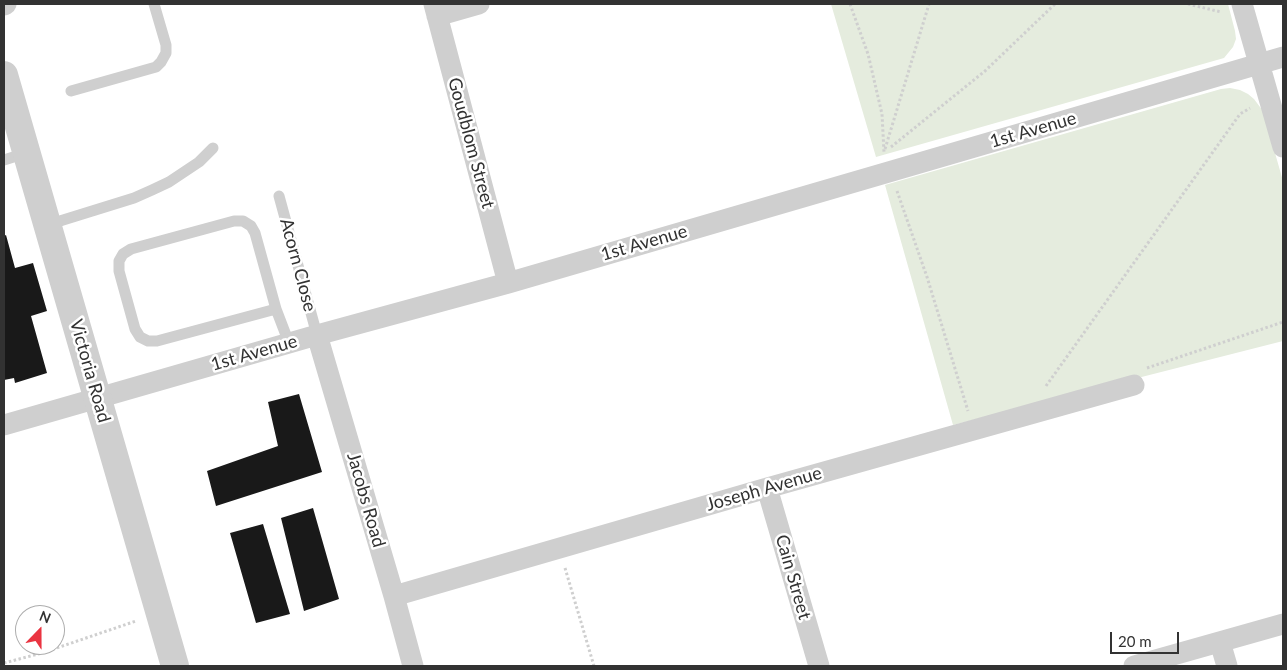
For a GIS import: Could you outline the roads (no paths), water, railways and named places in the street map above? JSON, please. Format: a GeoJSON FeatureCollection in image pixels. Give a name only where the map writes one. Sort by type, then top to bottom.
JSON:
{"type":"FeatureCollection","features":[{"type":"Feature","properties":{"kind":"street"},"geometry":{"type":"LineString","coordinates":[[435,10],[478,4]]}},
{"type":"Feature","properties":{"kind":"street","name":"Goudblom Street"},"geometry":{"type":"LineString","coordinates":[[435,10],[508,283]]}},
{"type":"Feature","properties":{"kind":"street"},"geometry":{"type":"LineString","coordinates":[[1245,12],[1283,147]]}},
{"type":"Feature","properties":{"kind":"street","name":"1st Avenue"},"geometry":{"type":"LineString","coordinates":[[4,425],[317,335],[508,283],[887,162],[1283,57]]}},
{"type":"Feature","properties":{"kind":"street","name":"Victoria Road"},"geometry":{"type":"LineString","coordinates":[[4,75],[15,156],[38,191],[175,666]]}},
{"type":"Feature","properties":{"kind":"street","name":"Jacobs Road"},"geometry":{"type":"LineString","coordinates":[[317,335],[413,666]]}},
{"type":"Feature","properties":{"kind":"street","name":"Joseph Avenue"},"geometry":{"type":"LineString","coordinates":[[394,596],[1134,384]]}},
{"type":"Feature","properties":{"kind":"street","name":"Cain Street"},"geometry":{"type":"LineString","coordinates":[[767,488],[818,666]]}},
{"type":"Feature","properties":{"kind":"street"},"geometry":{"type":"LineString","coordinates":[[1134,666],[1283,624]]}},
{"type":"Feature","properties":{"kind":"street"},"geometry":{"type":"LineString","coordinates":[[1220,642],[1227,666]]}},
{"type":"Feature","properties":{"kind":"lane"},"geometry":{"type":"LineString","coordinates":[[71,91],[156,67],[161,62],[166,53],[166,45],[154,4]]}},
{"type":"Feature","properties":{"kind":"lane"},"geometry":{"type":"LineString","coordinates":[[47,225],[134,198],[152,190],[169,182],[199,162],[213,148]]}},
{"type":"Feature","properties":{"kind":"lane","name":"Acorn Close"},"geometry":{"type":"LineString","coordinates":[[280,196],[317,335]]}},
{"type":"Feature","properties":{"kind":"lane"},"geometry":{"type":"LineString","coordinates":[[276,309],[157,341],[148,341],[140,337],[135,329],[119,270],[119,261],[123,254],[131,249],[234,221],[243,221],[251,226],[255,233],[276,309],[289,343]]}}]}
